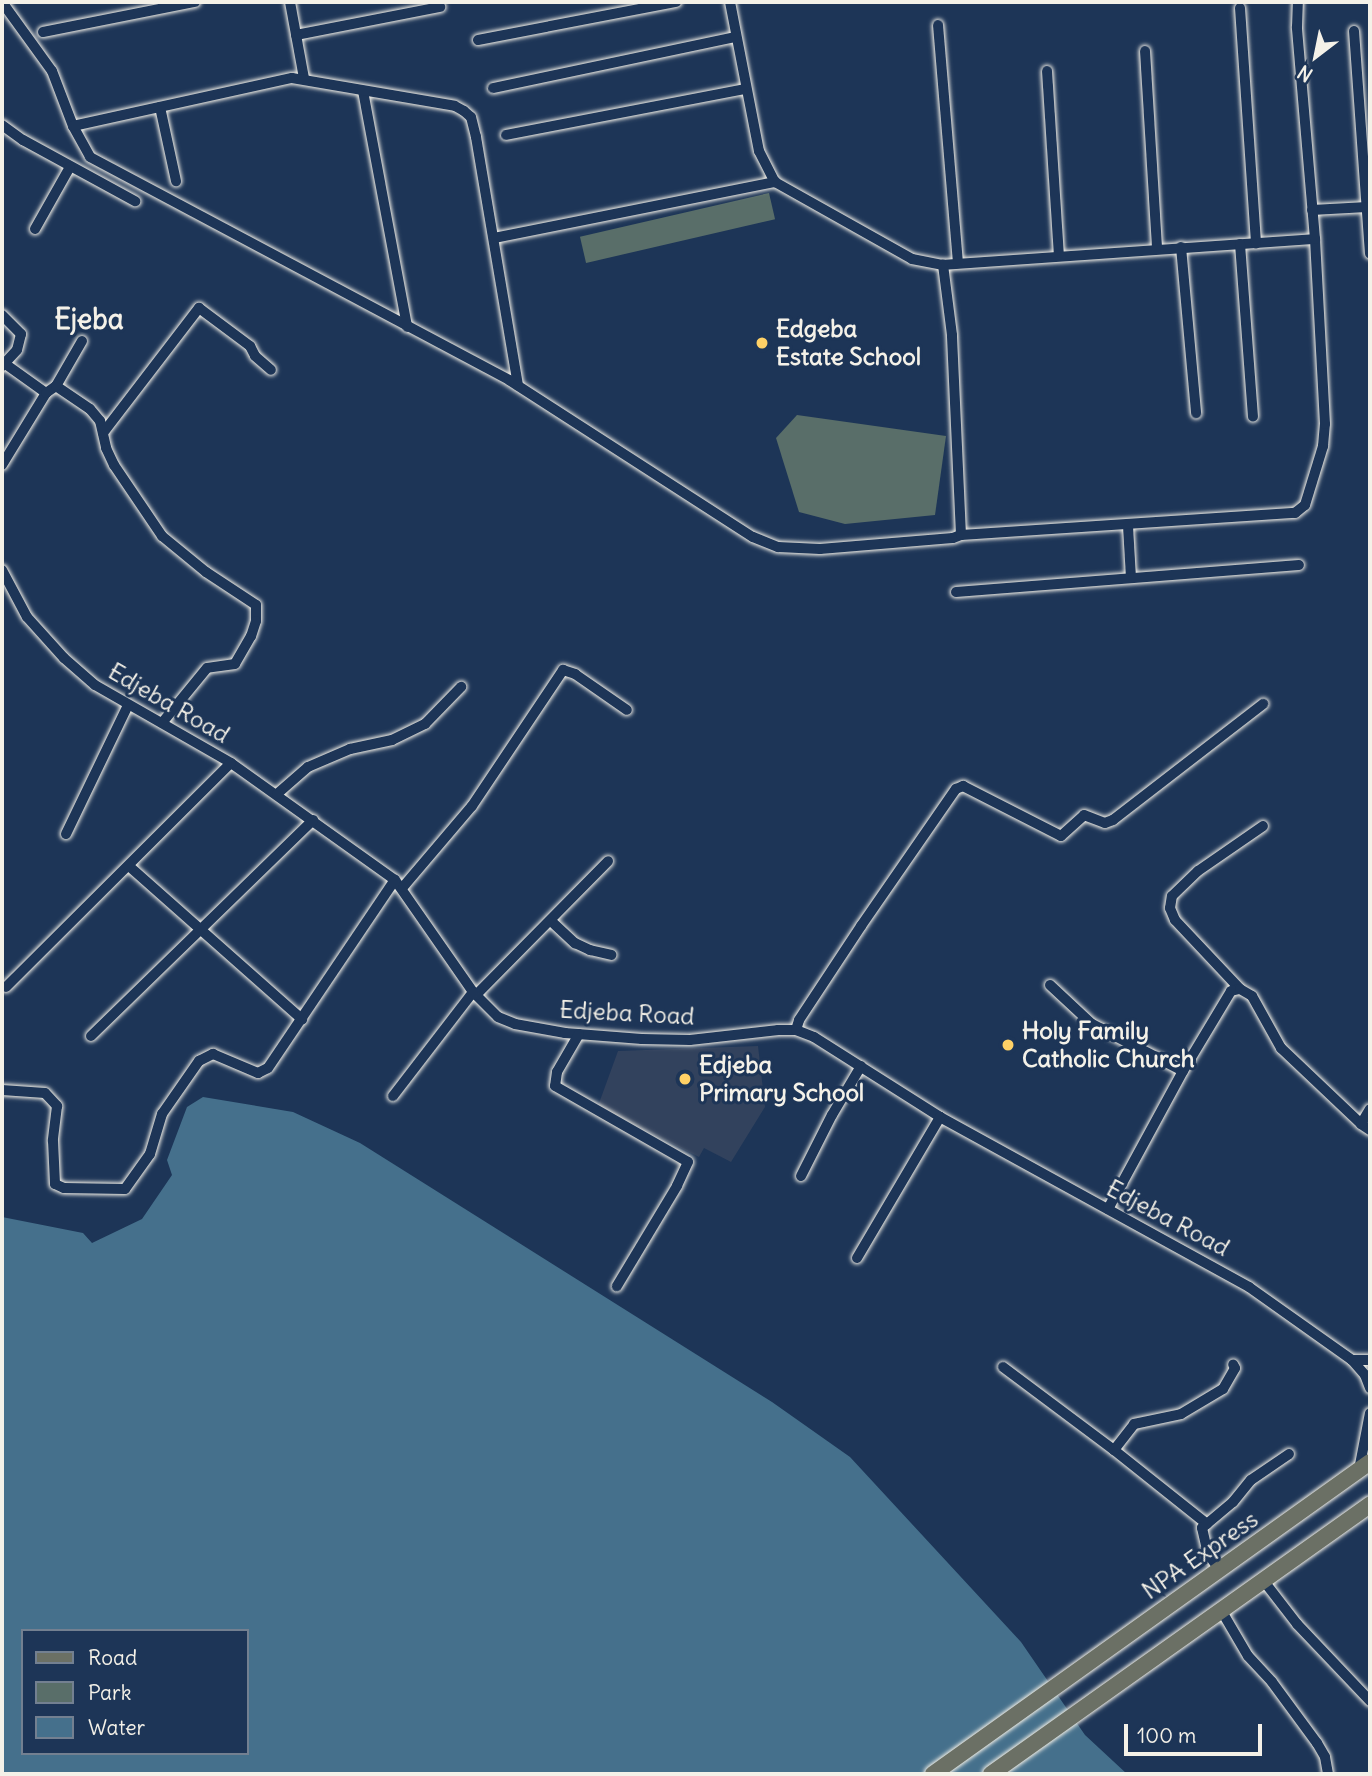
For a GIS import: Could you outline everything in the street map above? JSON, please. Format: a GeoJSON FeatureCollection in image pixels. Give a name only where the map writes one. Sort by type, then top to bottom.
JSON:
{"type":"FeatureCollection","features":[{"type":"Feature","properties":{"kind":"main road","name":"NPA Express"},"geometry":{"type":"LineString","coordinates":[[933,1774],[1365,1466]]}},
{"type":"Feature","properties":{"kind":"main road"},"geometry":{"type":"LineString","coordinates":[[991,1774],[1370,1505]]}},
{"type":"Feature","properties":{"kind":"street"},"geometry":{"type":"LineString","coordinates":[[2,2],[52,71],[82,146],[100,163],[273,252],[518,385],[753,537],[778,547],[820,549],[953,538],[961,534],[1128,526],[1295,513],[1305,505],[1320,459],[1325,424],[1315,239],[1297,27],[1298,2]]}},
{"type":"Feature","properties":{"kind":"street"},"geometry":{"type":"LineString","coordinates":[[43,32],[194,2]]}},
{"type":"Feature","properties":{"kind":"street"},"geometry":{"type":"LineString","coordinates":[[290,2],[304,78]]}},
{"type":"Feature","properties":{"kind":"street"},"geometry":{"type":"LineString","coordinates":[[478,40],[676,2]]}},
{"type":"Feature","properties":{"kind":"street"},"geometry":{"type":"LineString","coordinates":[[730,2],[759,151],[775,182],[912,259],[943,265],[1315,239]]}},
{"type":"Feature","properties":{"kind":"street"},"geometry":{"type":"LineString","coordinates":[[296,35],[440,7]]}},
{"type":"Feature","properties":{"kind":"street"},"geometry":{"type":"LineString","coordinates":[[1240,8],[1256,243]]}},
{"type":"Feature","properties":{"kind":"street"},"geometry":{"type":"LineString","coordinates":[[938,24],[958,263]]}},
{"type":"Feature","properties":{"kind":"street"},"geometry":{"type":"LineString","coordinates":[[1354,31],[1370,253]]}},
{"type":"Feature","properties":{"kind":"street"},"geometry":{"type":"LineString","coordinates":[[493,88],[736,37]]}},
{"type":"Feature","properties":{"kind":"street"},"geometry":{"type":"LineString","coordinates":[[1144,51],[1157,249]]}},
{"type":"Feature","properties":{"kind":"street"},"geometry":{"type":"LineString","coordinates":[[1047,71],[1059,255]]}},
{"type":"Feature","properties":{"kind":"street"},"geometry":{"type":"LineString","coordinates":[[73,126],[304,78],[455,106],[471,117],[518,385]]}},
{"type":"Feature","properties":{"kind":"street"},"geometry":{"type":"LineString","coordinates":[[506,135],[745,89]]}},
{"type":"Feature","properties":{"kind":"street"},"geometry":{"type":"LineString","coordinates":[[363,91],[407,327]]}},
{"type":"Feature","properties":{"kind":"street"},"geometry":{"type":"LineString","coordinates":[[160,107],[176,181]]}},
{"type":"Feature","properties":{"kind":"street"},"geometry":{"type":"LineString","coordinates":[[2,125],[23,140],[135,201]]}},
{"type":"Feature","properties":{"kind":"street"},"geometry":{"type":"LineString","coordinates":[[35,229],[71,167]]}},
{"type":"Feature","properties":{"kind":"street"},"geometry":{"type":"LineString","coordinates":[[494,238],[775,182]]}},
{"type":"Feature","properties":{"kind":"street"},"geometry":{"type":"LineString","coordinates":[[1312,210],[1367,206]]}},
{"type":"Feature","properties":{"kind":"street"},"geometry":{"type":"LineString","coordinates":[[1240,244],[1253,416]]}},
{"type":"Feature","properties":{"kind":"street"},"geometry":{"type":"LineString","coordinates":[[1181,247],[1196,413]]}},
{"type":"Feature","properties":{"kind":"street"},"geometry":{"type":"LineString","coordinates":[[943,265],[952,335],[961,534]]}},
{"type":"Feature","properties":{"kind":"street"},"geometry":{"type":"LineString","coordinates":[[103,433],[199,308],[250,346],[255,356],[271,370]]}},
{"type":"Feature","properties":{"kind":"street"},"geometry":{"type":"LineString","coordinates":[[2,315],[21,334],[17,350],[3,364],[47,393]]}},
{"type":"Feature","properties":{"kind":"street"},"geometry":{"type":"LineString","coordinates":[[2,465],[47,393],[56,386],[82,341]]}},
{"type":"Feature","properties":{"kind":"street"},"geometry":{"type":"LineString","coordinates":[[56,386],[90,409],[100,421],[114,465],[162,536],[258,610],[251,636],[235,664],[207,668],[162,723]]}},
{"type":"Feature","properties":{"kind":"street"},"geometry":{"type":"LineString","coordinates":[[1128,526],[1131,578]]}},
{"type":"Feature","properties":{"kind":"street"},"geometry":{"type":"LineString","coordinates":[[956,592],[1299,565]]}},
{"type":"Feature","properties":{"kind":"street","name":"Edjeba Road"},"geometry":{"type":"LineString","coordinates":[[2,570],[4,582],[27,617],[64,658],[95,685],[232,763],[399,883],[474,993],[498,1017],[515,1024],[579,1034],[690,1040],[796,1030],[834,1047],[940,1117],[1249,1287],[1352,1360],[1365,1375],[1370,1388]]}},
{"type":"Feature","properties":{"kind":"street"},"geometry":{"type":"LineString","coordinates":[[2,1090],[45,1093],[57,1106],[53,1141],[55,1184],[64,1188],[125,1189],[150,1154],[162,1114],[200,1061],[213,1054],[263,1072],[399,883],[472,806],[563,670],[575,674],[627,710]]}},
{"type":"Feature","properties":{"kind":"street"},"geometry":{"type":"LineString","coordinates":[[277,794],[307,767],[350,749],[392,740],[425,724],[461,687]]}},
{"type":"Feature","properties":{"kind":"street"},"geometry":{"type":"LineString","coordinates":[[796,1030],[799,1020],[861,926],[956,789],[963,786],[1061,836],[1084,815],[1105,822],[1113,820],[1263,704]]}},
{"type":"Feature","properties":{"kind":"street"},"geometry":{"type":"LineString","coordinates":[[66,834],[128,705]]}},
{"type":"Feature","properties":{"kind":"street"},"geometry":{"type":"LineString","coordinates":[[6,987],[232,763]]}},
{"type":"Feature","properties":{"kind":"street"},"geometry":{"type":"LineString","coordinates":[[91,1036],[204,930],[313,820]]}},
{"type":"Feature","properties":{"kind":"street"},"geometry":{"type":"LineString","coordinates":[[1262,826],[1199,870],[1172,896],[1170,908],[1175,920],[1240,989],[1252,996],[1281,1048],[1366,1127]]}},
{"type":"Feature","properties":{"kind":"street"},"geometry":{"type":"LineString","coordinates":[[393,1096],[474,993],[551,921],[608,861]]}},
{"type":"Feature","properties":{"kind":"street"},"geometry":{"type":"LineString","coordinates":[[130,867],[302,1019]]}},
{"type":"Feature","properties":{"kind":"street"},"geometry":{"type":"LineString","coordinates":[[551,921],[575,943],[611,955]]}},
{"type":"Feature","properties":{"kind":"street"},"geometry":{"type":"LineString","coordinates":[[1050,985],[1093,1024],[1182,1071]]}},
{"type":"Feature","properties":{"kind":"street"},"geometry":{"type":"LineString","coordinates":[[1108,1209],[1182,1071],[1231,991],[1240,989]]}},
{"type":"Feature","properties":{"kind":"street"},"geometry":{"type":"LineString","coordinates":[[579,1034],[557,1072],[555,1086],[688,1162],[677,1186],[617,1286]]}},
{"type":"Feature","properties":{"kind":"street"},"geometry":{"type":"LineString","coordinates":[[801,1176],[861,1066]]}},
{"type":"Feature","properties":{"kind":"street"},"geometry":{"type":"LineString","coordinates":[[1366,1127],[1370,1109]]}},
{"type":"Feature","properties":{"kind":"street"},"geometry":{"type":"LineString","coordinates":[[857,1258],[940,1117]]}},
{"type":"Feature","properties":{"kind":"street"},"geometry":{"type":"LineString","coordinates":[[1352,1360],[1370,1360]]}},
{"type":"Feature","properties":{"kind":"street"},"geometry":{"type":"LineString","coordinates":[[1114,1450],[1134,1424],[1181,1414],[1223,1389],[1235,1368],[1233,1364]]}},
{"type":"Feature","properties":{"kind":"street"},"geometry":{"type":"LineString","coordinates":[[1003,1367],[1207,1524]]}},
{"type":"Feature","properties":{"kind":"street"},"geometry":{"type":"LineString","coordinates":[[1365,1466],[1370,1413]]}},
{"type":"Feature","properties":{"kind":"street"},"geometry":{"type":"LineString","coordinates":[[1219,1569],[1208,1554],[1202,1528],[1233,1502],[1251,1480],[1289,1454]]}},
{"type":"Feature","properties":{"kind":"street"},"geometry":{"type":"LineString","coordinates":[[1263,1580],[1297,1624],[1370,1701]]}},
{"type":"Feature","properties":{"kind":"street"},"geometry":{"type":"LineString","coordinates":[[1221,1611],[1248,1656],[1272,1682],[1317,1743],[1325,1757],[1328,1774]]}},
{"type":"Feature","properties":{"kind":"shaded area","name":"Edjeba Primary School"},"geometry":{"type":"Polygon","coordinates":[[[758,1046],[765,1107],[731,1162],[704,1148],[699,1157],[598,1106],[618,1051],[758,1046]]]}},
{"type":"Feature","properties":{"kind":"green space"},"geometry":{"type":"Polygon","coordinates":[[[769,193],[775,219],[586,263],[580,237],[769,193]]]}},
{"type":"Feature","properties":{"kind":"green space"},"geometry":{"type":"Polygon","coordinates":[[[797,415],[946,436],[935,515],[845,524],[799,512],[776,438],[797,415]]]}},
{"type":"Feature","properties":{"kind":"water"},"geometry":{"type":"Polygon","coordinates":[[[203,1097],[293,1112],[360,1143],[772,1402],[850,1457],[1021,1642],[1085,1735],[1127,1774],[2,1774],[2,1217],[83,1233],[92,1243],[142,1219],[172,1175],[167,1160],[187,1107],[203,1097]]]}},
{"type":"Feature","properties":{"kind":"place","name":"Edgeba Estate School"},"geometry":{"type":"Point","coordinates":[762,343]}},
{"type":"Feature","properties":{"kind":"place","name":"Holy Family Catholic Church"},"geometry":{"type":"Point","coordinates":[1008,1045]}},
{"type":"Feature","properties":{"kind":"place","name":"Edjeba Primary School"},"geometry":{"type":"Point","coordinates":[685,1079]}},
{"type":"Feature","properties":{"kind":"district","name":"Ejeba"},"geometry":{"type":"Point","coordinates":[89,319]}}]}
